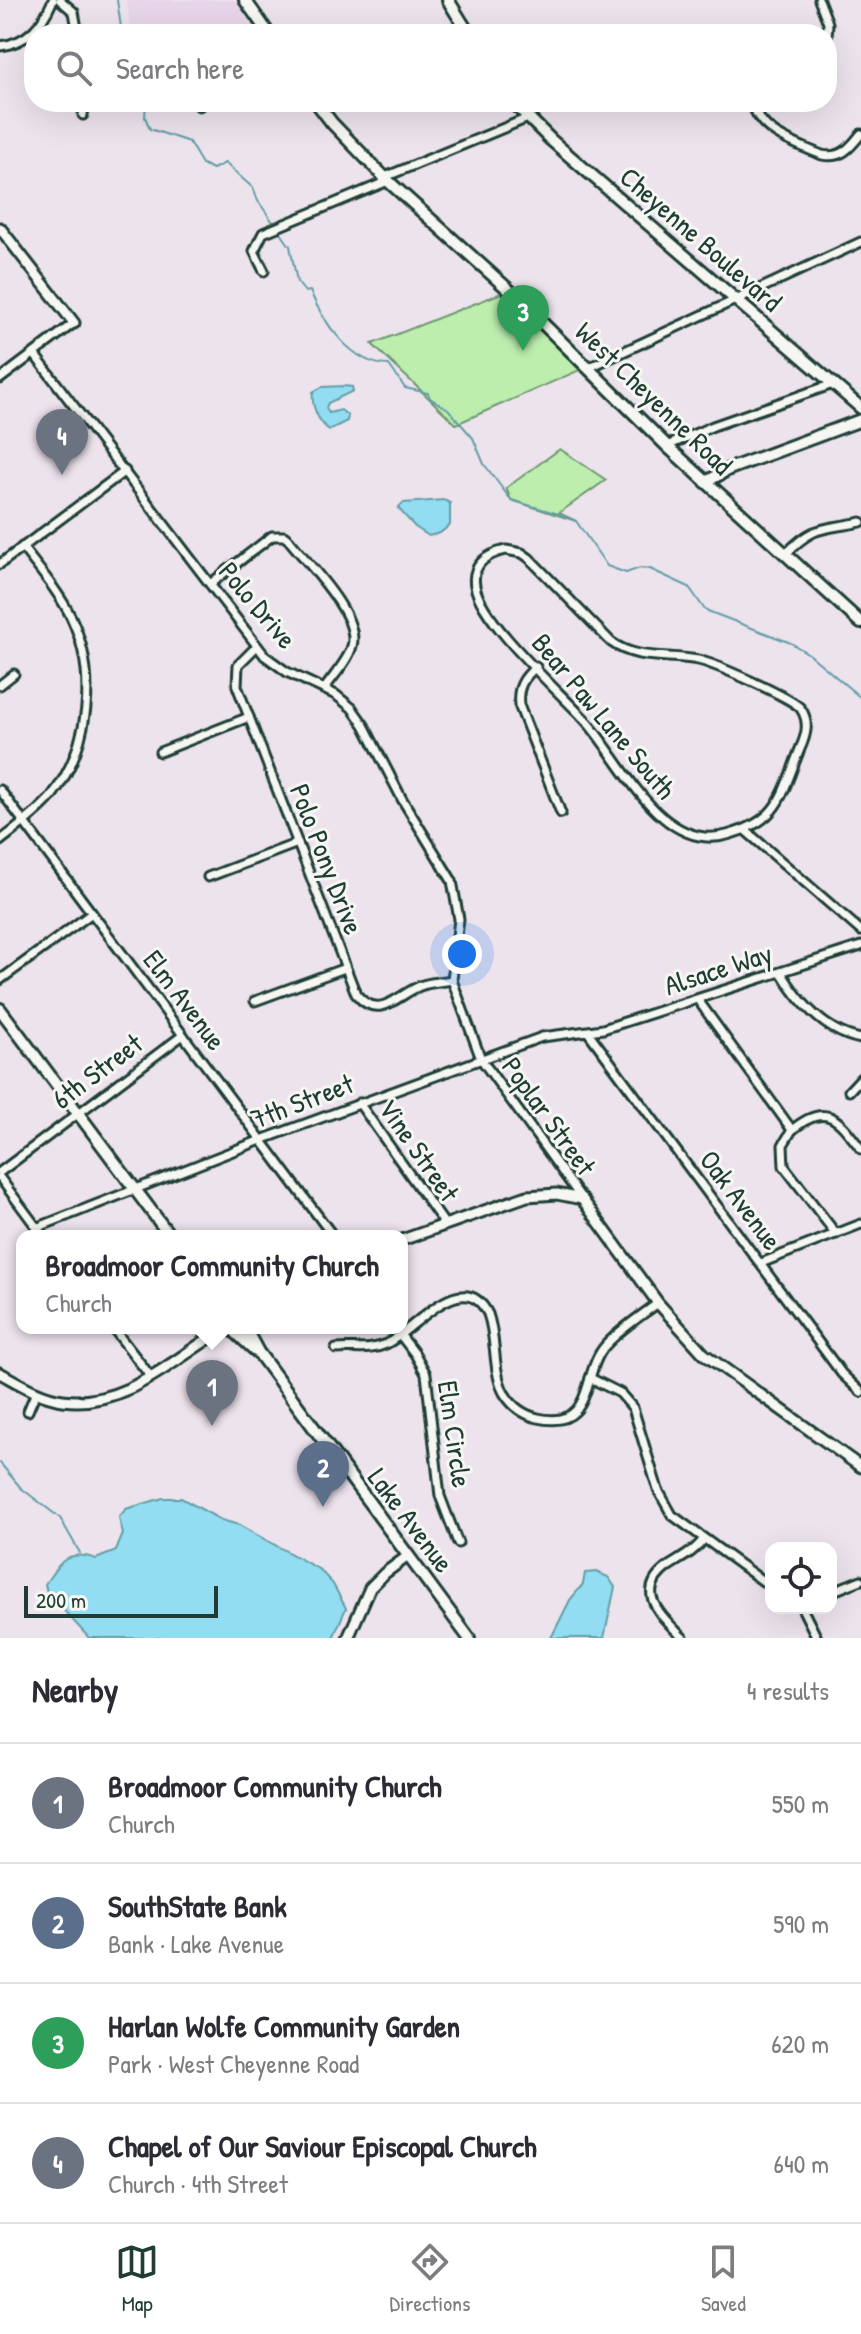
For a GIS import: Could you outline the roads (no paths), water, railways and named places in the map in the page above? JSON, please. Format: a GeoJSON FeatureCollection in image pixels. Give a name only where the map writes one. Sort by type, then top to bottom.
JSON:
{"type":"FeatureCollection","features":[{"type":"Feature","properties":{"kind":"main road"},"geometry":{"type":"LineString","coordinates":[[245,0],[262,24]]}},
{"type":"Feature","properties":{"kind":"main road"},"geometry":{"type":"LineString","coordinates":[[448,0],[463,24]]}},
{"type":"Feature","properties":{"kind":"main road","name":"West Cheyenne Road"},"geometry":{"type":"LineString","coordinates":[[324,112],[386,179],[509,290],[667,446],[861,623]]}},
{"type":"Feature","properties":{"kind":"main road","name":"Cheyenne Boulevard"},"geometry":{"type":"LineString","coordinates":[[522,112],[861,408]]}},
{"type":"Feature","properties":{"kind":"main road"},"geometry":{"type":"LineString","coordinates":[[706,482],[729,469],[861,420]]}},
{"type":"Feature","properties":{"kind":"main road"},"geometry":{"type":"LineString","coordinates":[[0,1009],[166,1230]]}},
{"type":"Feature","properties":{"kind":"main road","name":"Lake Avenue"},"geometry":{"type":"LineString","coordinates":[[236,1334],[258,1352]]}},
{"type":"Feature","properties":{"kind":"main road","name":"Lake Avenue"},"geometry":{"type":"LineString","coordinates":[[248,1334],[258,1352],[469,1638]]}},
{"type":"Feature","properties":{"kind":"street"},"geometry":{"type":"LineString","coordinates":[[40,24],[53,0]]}},
{"type":"Feature","properties":{"kind":"street"},"geometry":{"type":"LineString","coordinates":[[60,0],[74,12],[76,24]]}},
{"type":"Feature","properties":{"kind":"street"},"geometry":{"type":"LineString","coordinates":[[819,0],[828,24]]}},
{"type":"Feature","properties":{"kind":"street"},"geometry":{"type":"LineString","coordinates":[[0,46],[24,38]]}},
{"type":"Feature","properties":{"kind":"street"},"geometry":{"type":"LineString","coordinates":[[756,112],[767,126],[787,140],[822,155],[843,153],[860,136]]}},
{"type":"Feature","properties":{"kind":"street"},"geometry":{"type":"LineString","coordinates":[[264,271],[254,251],[267,231],[528,118]]}},
{"type":"Feature","properties":{"kind":"street"},"geometry":{"type":"LineString","coordinates":[[0,228],[74,323],[0,379]]}},
{"type":"Feature","properties":{"kind":"street"},"geometry":{"type":"LineString","coordinates":[[588,368],[861,242]]}},
{"type":"Feature","properties":{"kind":"street","name":"Polo Drive"},"geometry":{"type":"LineString","coordinates":[[34,354],[257,646],[287,672],[325,688],[345,702],[364,725],[402,799],[452,881],[459,919],[452,980],[481,1059]]}},
{"type":"Feature","properties":{"kind":"street"},"geometry":{"type":"LineString","coordinates":[[667,446],[713,426],[833,384]]}},
{"type":"Feature","properties":{"kind":"street"},"geometry":{"type":"LineString","coordinates":[[0,564],[125,471]]}},
{"type":"Feature","properties":{"kind":"street"},"geometry":{"type":"LineString","coordinates":[[786,554],[803,536],[813,531],[861,522]]}},
{"type":"Feature","properties":{"kind":"street"},"geometry":{"type":"LineString","coordinates":[[210,584],[272,536],[284,536],[289,540],[344,609],[352,624],[354,638],[351,649],[325,688]]}},
{"type":"Feature","properties":{"kind":"street"},"geometry":{"type":"LineString","coordinates":[[0,841],[24,823],[53,794],[68,770],[85,722],[87,688],[81,643],[71,616],[22,547]]}},
{"type":"Feature","properties":{"kind":"street","name":"Bear Paw Lane South"},"geometry":{"type":"LineString","coordinates":[[506,550],[522,553],[611,642],[625,651],[703,661],[796,703],[806,720],[804,740],[776,807],[760,824],[745,830],[707,838],[684,832],[665,820],[587,722],[536,667],[499,627],[475,589],[478,566],[489,554],[506,550]]}},
{"type":"Feature","properties":{"kind":"street","name":"Polo Pony Drive"},"geometry":{"type":"LineString","coordinates":[[257,646],[242,660],[236,678],[356,994],[374,1006],[392,1003],[424,985],[452,980]]}},
{"type":"Feature","properties":{"kind":"street"},"geometry":{"type":"LineString","coordinates":[[536,667],[526,675],[520,687],[519,705],[561,813]]}},
{"type":"Feature","properties":{"kind":"street"},"geometry":{"type":"LineString","coordinates":[[0,685],[14,674]]}},
{"type":"Feature","properties":{"kind":"street"},"geometry":{"type":"LineString","coordinates":[[160,752],[249,717]]}},
{"type":"Feature","properties":{"kind":"street","name":"Elm Avenue"},"geometry":{"type":"LineString","coordinates":[[0,790],[328,1230]]}},
{"type":"Feature","properties":{"kind":"street"},"geometry":{"type":"LineString","coordinates":[[745,830],[861,931]]}},
{"type":"Feature","properties":{"kind":"street"},"geometry":{"type":"LineString","coordinates":[[208,877],[298,843]]}},
{"type":"Feature","properties":{"kind":"street"},"geometry":{"type":"LineString","coordinates":[[0,980],[92,913]]}},
{"type":"Feature","properties":{"kind":"street","name":"Alsace Way"},"geometry":{"type":"LineString","coordinates":[[588,1032],[698,1000],[861,946]]}},
{"type":"Feature","properties":{"kind":"street"},"geometry":{"type":"LineString","coordinates":[[255,1001],[345,968]]}},
{"type":"Feature","properties":{"kind":"street"},"geometry":{"type":"LineString","coordinates":[[781,972],[802,1006],[841,1032],[861,1039]]}},
{"type":"Feature","properties":{"kind":"street"},"geometry":{"type":"LineString","coordinates":[[698,1000],[792,1130]]}},
{"type":"Feature","properties":{"kind":"street","name":"7th Street"},"geometry":{"type":"LineString","coordinates":[[36,1228],[359,1103],[542,1037],[588,1032]]}},
{"type":"Feature","properties":{"kind":"street","name":"Oak Avenue"},"geometry":{"type":"LineString","coordinates":[[588,1032],[842,1374],[861,1392]]}},
{"type":"Feature","properties":{"kind":"street","name":"6th Street"},"geometry":{"type":"LineString","coordinates":[[0,1175],[78,1112],[183,1035]]}},
{"type":"Feature","properties":{"kind":"street","name":"Poplar Street"},"geometry":{"type":"LineString","coordinates":[[481,1059],[582,1199]]}},
{"type":"Feature","properties":{"kind":"street"},"geometry":{"type":"LineString","coordinates":[[849,1091],[861,1078]]}},
{"type":"Feature","properties":{"kind":"street","name":"Vine Street"},"geometry":{"type":"LineString","coordinates":[[359,1103],[444,1223]]}},
{"type":"Feature","properties":{"kind":"street"},"geometry":{"type":"LineString","coordinates":[[836,1234],[784,1166],[783,1145],[792,1130],[806,1120],[833,1116],[861,1149]]}},
{"type":"Feature","properties":{"kind":"street"},"geometry":{"type":"LineString","coordinates":[[0,1175],[36,1228]]}},
{"type":"Feature","properties":{"kind":"street"},"geometry":{"type":"LineString","coordinates":[[408,1238],[511,1200],[542,1193],[582,1199],[658,1303],[704,1354],[861,1467]]}},
{"type":"Feature","properties":{"kind":"street"},"geometry":{"type":"LineString","coordinates":[[761,1263],[861,1224]]}},
{"type":"Feature","properties":{"kind":"street"},"geometry":{"type":"LineString","coordinates":[[408,1330],[446,1299],[470,1297],[482,1304],[488,1314],[505,1393],[518,1409],[535,1417],[563,1418],[583,1401],[596,1362],[606,1345],[658,1303]]}},
{"type":"Feature","properties":{"kind":"street"},"geometry":{"type":"LineString","coordinates":[[118,1334],[151,1377]]}},
{"type":"Feature","properties":{"kind":"street"},"geometry":{"type":"LineString","coordinates":[[200,1342],[207,1334]]}},
{"type":"Feature","properties":{"kind":"street"},"geometry":{"type":"LineString","coordinates":[[0,1373],[36,1392],[62,1400],[91,1400],[123,1393],[216,1334]]}},
{"type":"Feature","properties":{"kind":"street"},"geometry":{"type":"LineString","coordinates":[[336,1349],[371,1349],[403,1334]]}},
{"type":"Feature","properties":{"kind":"street","name":"Elm Circle"},"geometry":{"type":"LineString","coordinates":[[401,1336],[426,1374],[440,1496],[458,1543]]}},
{"type":"Feature","properties":{"kind":"street"},"geometry":{"type":"LineString","coordinates":[[590,1378],[609,1386],[628,1400],[638,1418],[662,1499],[672,1515],[765,1583]]}},
{"type":"Feature","properties":{"kind":"street"},"geometry":{"type":"LineString","coordinates":[[28,1411],[36,1392]]}},
{"type":"Feature","properties":{"kind":"street"},"geometry":{"type":"LineString","coordinates":[[683,1638],[658,1613],[652,1590],[658,1575],[694,1551],[704,1539]]}},
{"type":"Feature","properties":{"kind":"street"},"geometry":{"type":"LineString","coordinates":[[348,1638],[370,1588],[408,1556]]}},
{"type":"Feature","properties":{"kind":"street"},"geometry":{"type":"LineString","coordinates":[[837,1590],[861,1580]]}},
{"type":"Feature","properties":{"kind":"street"},"geometry":{"type":"LineString","coordinates":[[805,1614],[817,1638]]}},
{"type":"Feature","properties":{"kind":"water"},"geometry":{"type":"Polygon","coordinates":[[[322,387],[352,387],[353,391],[328,403],[326,408],[329,413],[341,410],[348,416],[347,421],[329,430],[316,413],[313,392],[322,387]]]}},
{"type":"Feature","properties":{"kind":"water"},"geometry":{"type":"Polygon","coordinates":[[[444,500],[450,503],[450,525],[440,533],[429,536],[415,527],[398,508],[403,503],[444,500]]]}},
{"type":"Feature","properties":{"kind":"water"},"geometry":{"type":"Polygon","coordinates":[[[163,1498],[181,1498],[221,1520],[239,1525],[320,1570],[333,1584],[346,1608],[333,1638],[89,1638],[58,1604],[49,1601],[45,1584],[61,1563],[71,1556],[96,1559],[116,1551],[123,1534],[119,1517],[126,1509],[163,1498]]]}},
{"type":"Feature","properties":{"kind":"water"},"geometry":{"type":"Polygon","coordinates":[[[597,1572],[608,1577],[615,1587],[604,1638],[551,1638],[570,1600],[583,1584],[585,1573],[597,1572]]]}},
{"type":"Feature","properties":{"kind":"waterway"},"geometry":{"type":"LineString","coordinates":[[117,0],[121,24]]}},
{"type":"Feature","properties":{"kind":"waterway"},"geometry":{"type":"LineString","coordinates":[[145,112],[150,129],[189,142],[202,164],[213,169],[225,163],[253,188],[258,201],[290,246],[297,282],[305,292],[310,291],[340,340],[363,358],[389,365],[405,388],[428,393],[430,398],[448,409],[473,438],[484,464],[511,500],[576,521],[607,566],[626,573],[640,568],[650,569],[689,587],[705,610],[791,643],[809,654],[861,698]]}},
{"type":"Feature","properties":{"kind":"waterway"},"geometry":{"type":"LineString","coordinates":[[0,1463],[21,1488],[60,1518],[80,1553]]}},
{"type":"Feature","properties":{"kind":"place","name":"Harlan Wolfe Community Garden"},"geometry":{"type":"Point","coordinates":[523,351]}},
{"type":"Feature","properties":{"kind":"place","name":"Chapel of Our Saviour Episcopal Church"},"geometry":{"type":"Point","coordinates":[62,475]}},
{"type":"Feature","properties":{"kind":"place","name":"Broadmoor Community Church"},"geometry":{"type":"Point","coordinates":[212,1426]}},
{"type":"Feature","properties":{"kind":"place","name":"SouthState Bank"},"geometry":{"type":"Point","coordinates":[323,1507]}}]}
